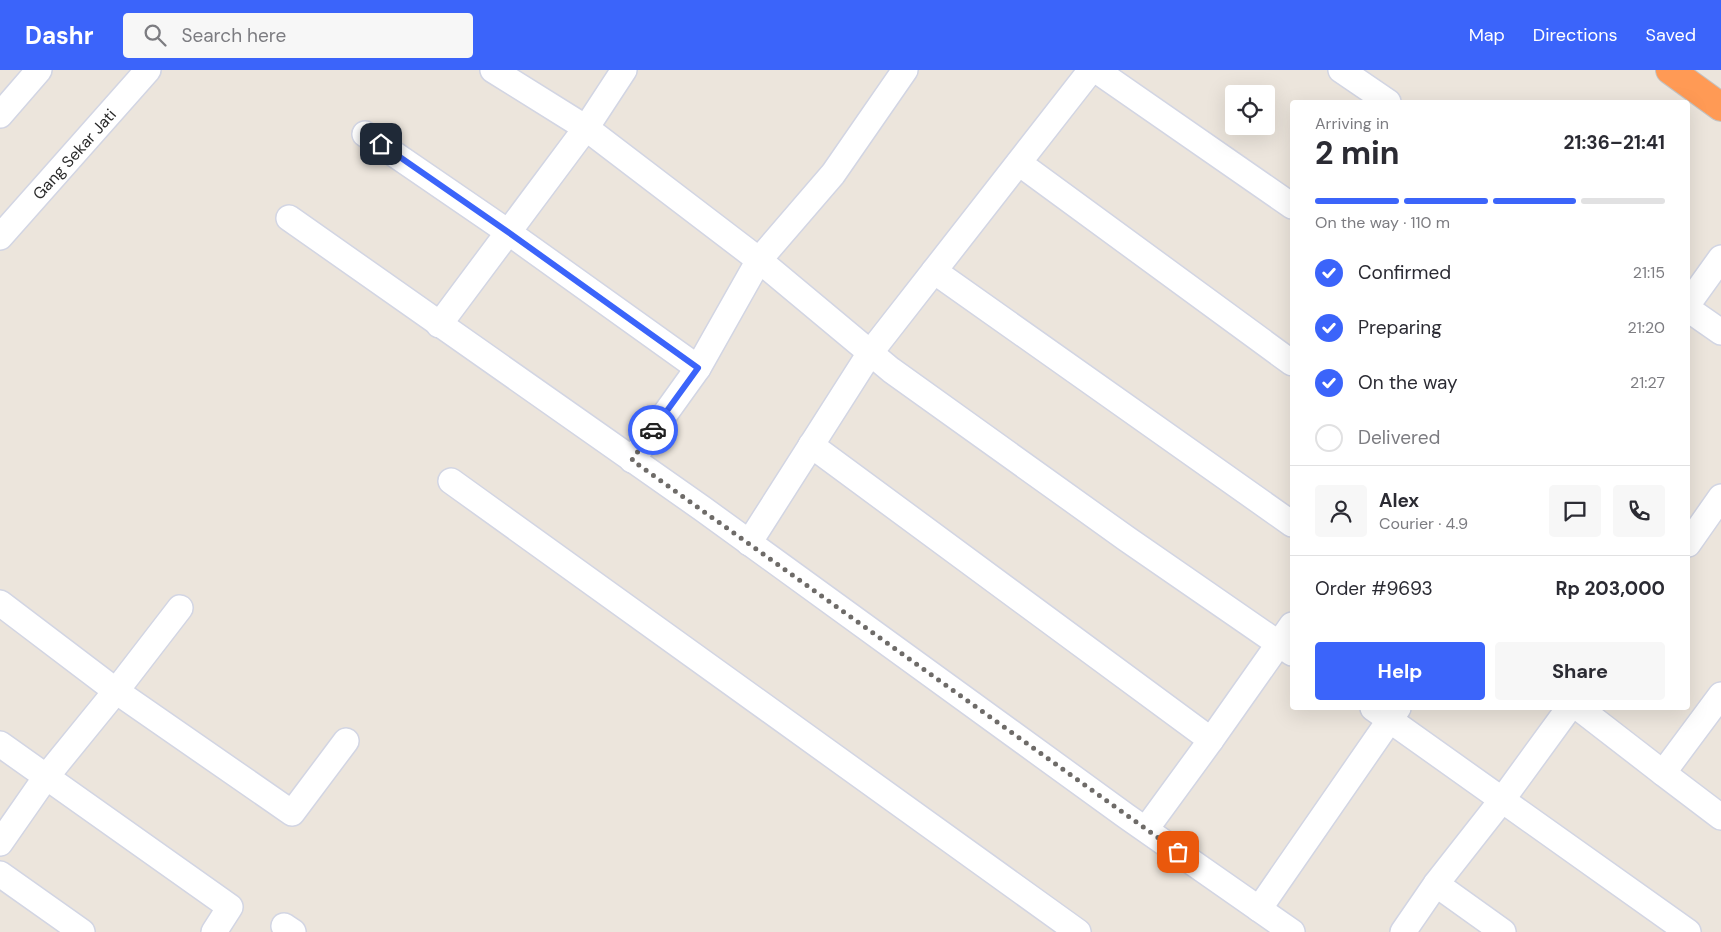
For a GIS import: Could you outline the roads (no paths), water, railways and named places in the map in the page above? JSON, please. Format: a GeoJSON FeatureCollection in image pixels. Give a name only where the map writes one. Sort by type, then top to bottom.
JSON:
{"type":"FeatureCollection","features":[{"type":"Feature","properties":{"kind":"highway"},"geometry":{"type":"LineString","coordinates":[[1670,70],[1721,107]]}},
{"type":"Feature","properties":{"kind":"street"},"geometry":{"type":"LineString","coordinates":[[0,115],[39,70]]}},
{"type":"Feature","properties":{"kind":"street","name":"Gang Sekar Jati"},"geometry":{"type":"LineString","coordinates":[[2,231],[148,70]]}},
{"type":"Feature","properties":{"kind":"street"},"geometry":{"type":"LineString","coordinates":[[493,70],[586,128],[759,260],[891,370],[1126,539],[1288,640],[1146,829]]}},
{"type":"Feature","properties":{"kind":"street"},"geometry":{"type":"LineString","coordinates":[[439,325],[586,128],[624,70]]}},
{"type":"Feature","properties":{"kind":"street"},"geometry":{"type":"LineString","coordinates":[[632,460],[698,368],[759,260],[833,174],[905,70]]}},
{"type":"Feature","properties":{"kind":"street"},"geometry":{"type":"LineString","coordinates":[[749,543],[870,353],[1091,70]]}},
{"type":"Feature","properties":{"kind":"street"},"geometry":{"type":"LineString","coordinates":[[1096,70],[1290,205]]}},
{"type":"Feature","properties":{"kind":"street"},"geometry":{"type":"LineString","coordinates":[[1341,70],[1385,100]]}},
{"type":"Feature","properties":{"kind":"street"},"geometry":{"type":"LineString","coordinates":[[365,134],[508,232],[698,368]]}},
{"type":"Feature","properties":{"kind":"street"},"geometry":{"type":"LineString","coordinates":[[1019,163],[1290,362]]}},
{"type":"Feature","properties":{"kind":"street"},"geometry":{"type":"LineString","coordinates":[[289,218],[749,543],[1292,932]]}},
{"type":"Feature","properties":{"kind":"street"},"geometry":{"type":"LineString","coordinates":[[1690,301],[1721,258]]}},
{"type":"Feature","properties":{"kind":"street"},"geometry":{"type":"LineString","coordinates":[[934,270],[1290,523]]}},
{"type":"Feature","properties":{"kind":"street"},"geometry":{"type":"LineString","coordinates":[[1690,310],[1721,332]]}},
{"type":"Feature","properties":{"kind":"street"},"geometry":{"type":"LineString","coordinates":[[811,445],[1211,740]]}},
{"type":"Feature","properties":{"kind":"street"},"geometry":{"type":"LineString","coordinates":[[451,481],[1078,932]]}},
{"type":"Feature","properties":{"kind":"street"},"geometry":{"type":"LineString","coordinates":[[1690,541],[1721,497]]}},
{"type":"Feature","properties":{"kind":"street"},"geometry":{"type":"LineString","coordinates":[[0,603],[116,690],[292,813],[346,741]]}},
{"type":"Feature","properties":{"kind":"street"},"geometry":{"type":"LineString","coordinates":[[0,843],[46,777],[180,608]]}},
{"type":"Feature","properties":{"kind":"street"},"geometry":{"type":"LineString","coordinates":[[1664,774],[1721,695]]}},
{"type":"Feature","properties":{"kind":"street"},"geometry":{"type":"LineString","coordinates":[[1403,932],[1436,884],[1502,800],[1568,710]]}},
{"type":"Feature","properties":{"kind":"street"},"geometry":{"type":"LineString","coordinates":[[1582,710],[1721,816]]}},
{"type":"Feature","properties":{"kind":"street"},"geometry":{"type":"LineString","coordinates":[[1259,909],[1387,712],[1502,800],[1688,932]]}},
{"type":"Feature","properties":{"kind":"street"},"geometry":{"type":"LineString","coordinates":[[0,744],[230,908],[214,932]]}},
{"type":"Feature","properties":{"kind":"street"},"geometry":{"type":"LineString","coordinates":[[0,874],[82,932]]}},
{"type":"Feature","properties":{"kind":"street"},"geometry":{"type":"LineString","coordinates":[[1436,884],[1503,932]]}}]}
